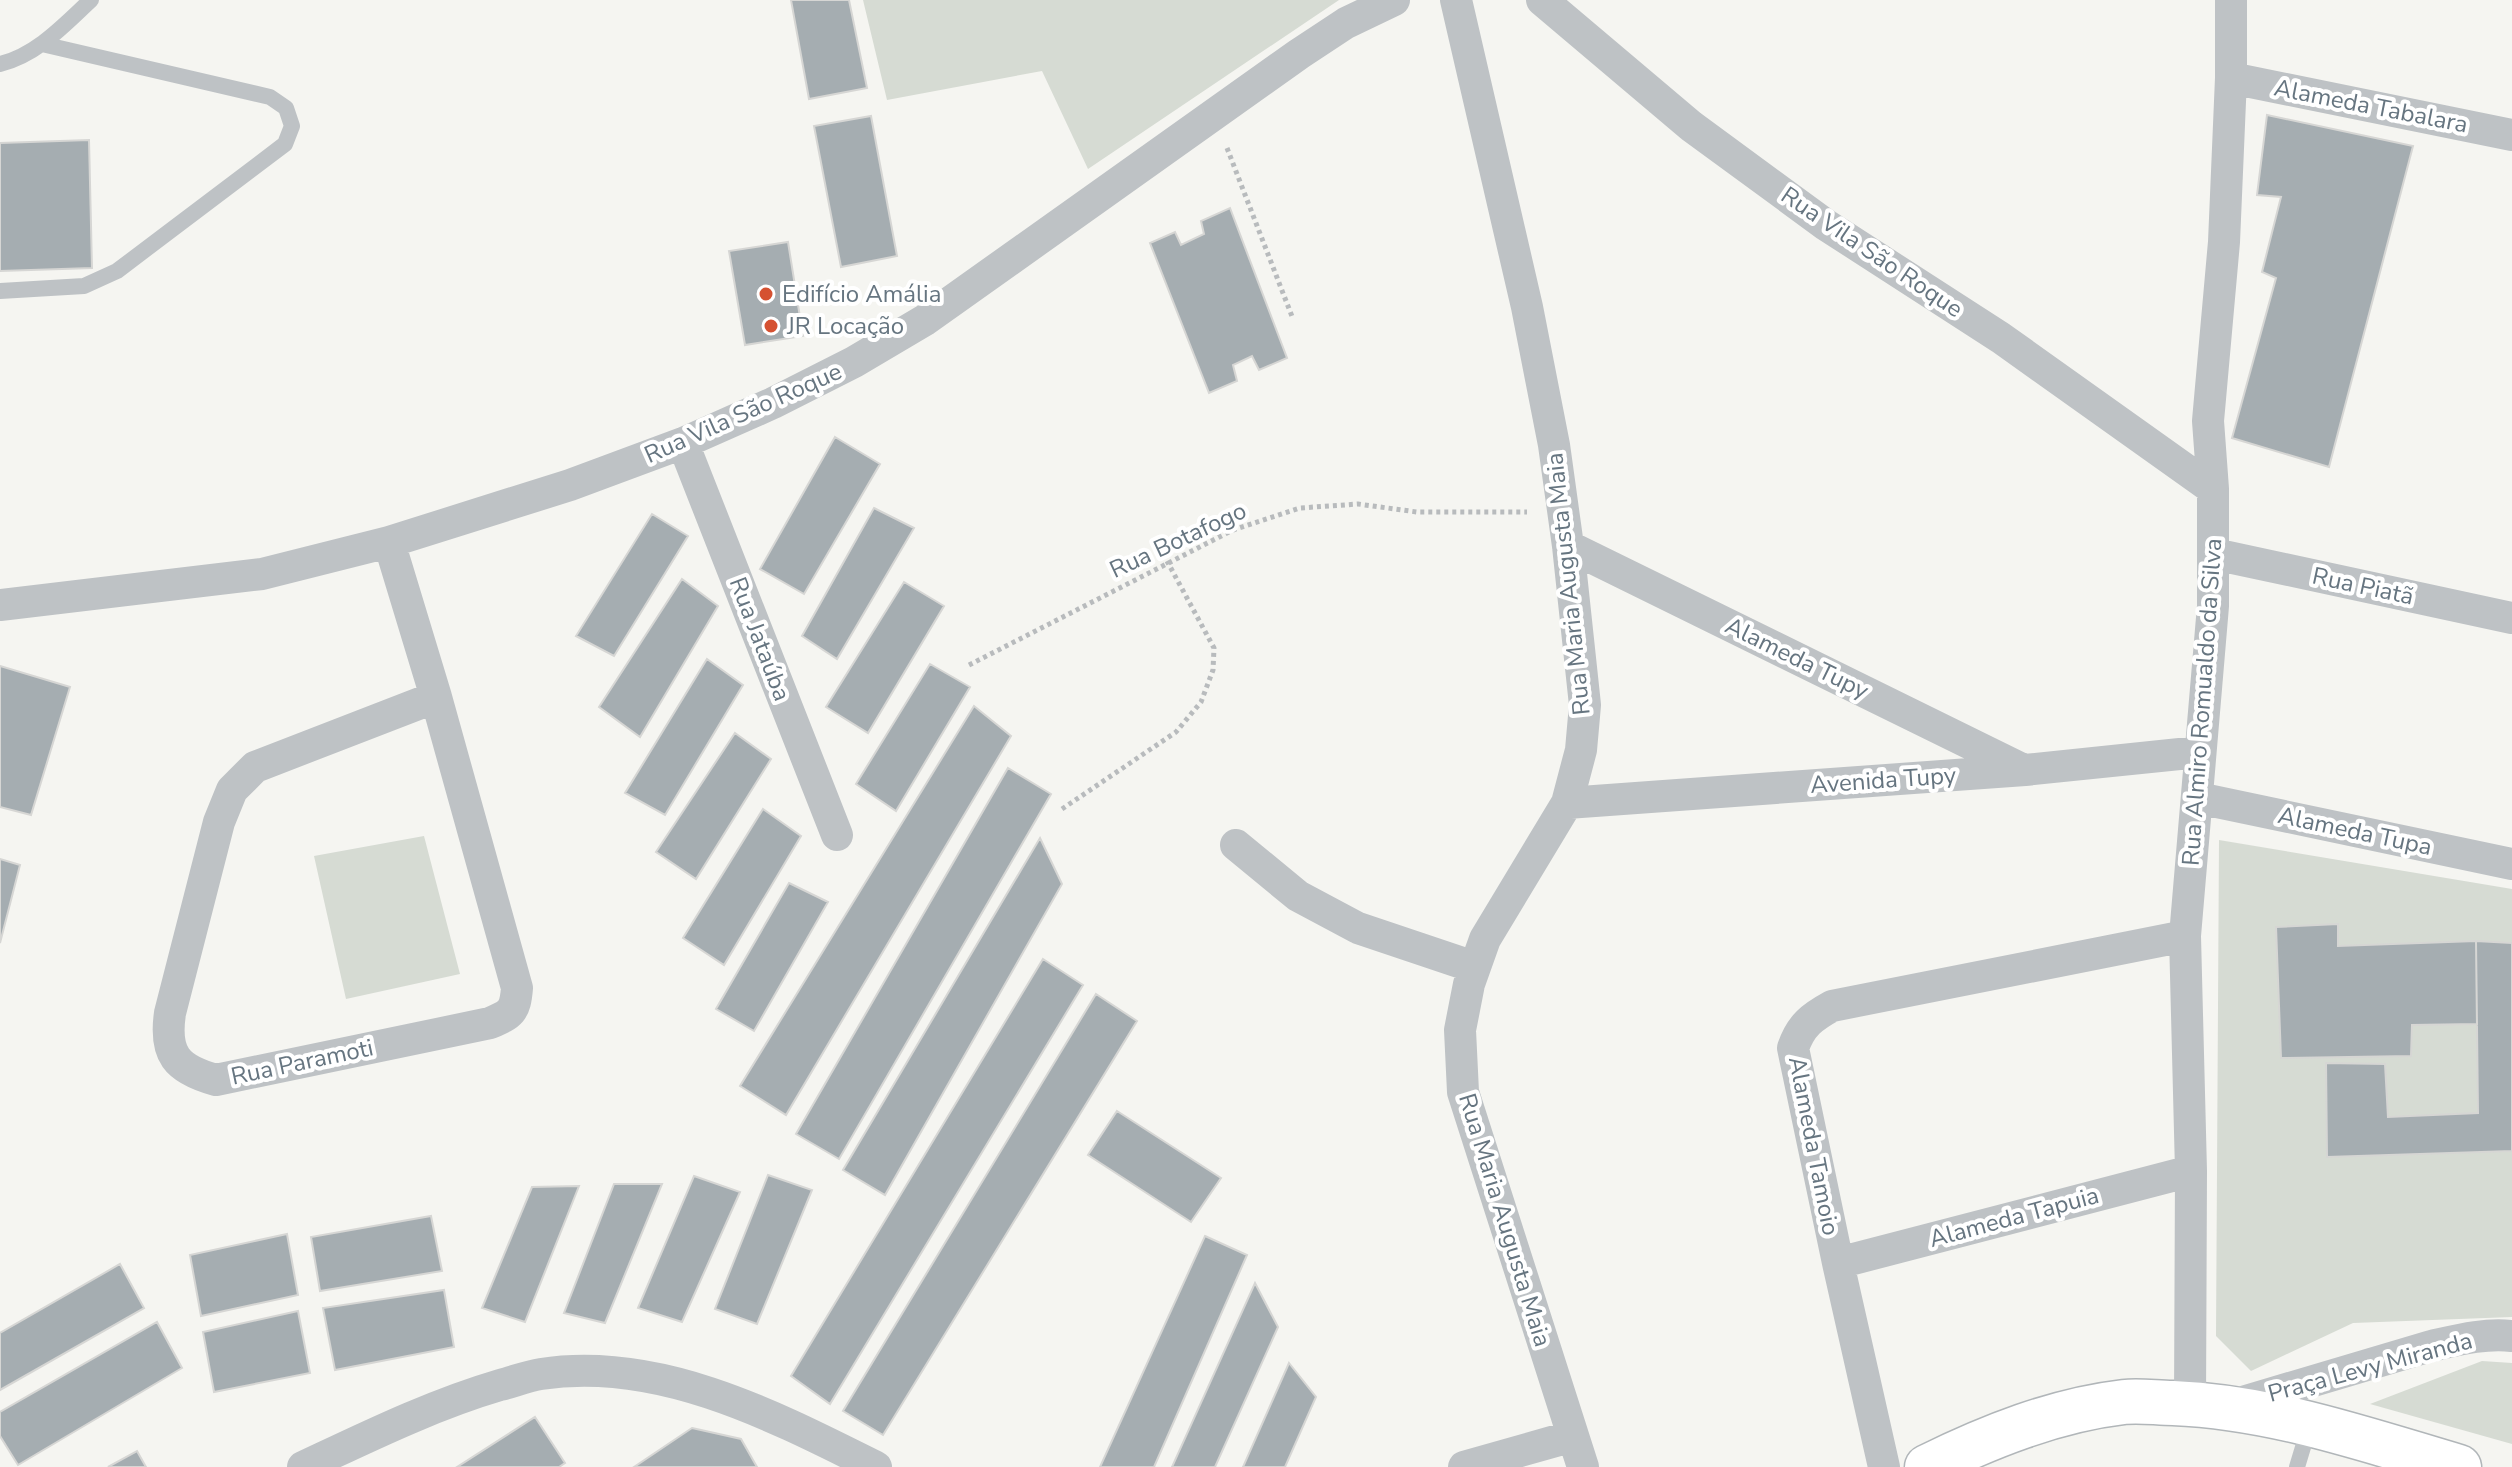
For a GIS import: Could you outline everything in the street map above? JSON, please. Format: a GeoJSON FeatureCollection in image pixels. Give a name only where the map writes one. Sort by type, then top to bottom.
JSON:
{"type":"FeatureCollection","features":[{"type":"Feature","properties":{"kind":"street","name":"Rua Vila São Roque"},"geometry":{"type":"LineString","coordinates":[[0,605],[262,574],[389,542],[570,485],[683,443],[840,369],[925,320],[1213,113],[1346,23],[1394,0]]}},
{"type":"Feature","properties":{"kind":"street","name":"Rua Maria Augusta Maia"},"geometry":{"type":"LineString","coordinates":[[1456,0],[1527,307],[1554,445],[1585,705],[1581,750],[1567,803],[1485,939],[1474,967],[1460,1030],[1463,1092],[1583,1467]]}},
{"type":"Feature","properties":{"kind":"street","name":"Rua Vila São Roque"},"geometry":{"type":"LineString","coordinates":[[1542,0],[1691,126],[1814,216],[2001,338],[2213,489]]}},
{"type":"Feature","properties":{"kind":"street","name":"Rua Almiro Romualdo da Silva"},"geometry":{"type":"LineString","coordinates":[[2209,1405],[2191,1171],[2185,936],[2213,606],[2213,489],[2208,421],[2224,242],[2231,0]]}},
{"type":"Feature","properties":{"kind":"street","name":"Alameda Tabalara"},"geometry":{"type":"LineString","coordinates":[[2231,78],[2512,135]]}},
{"type":"Feature","properties":{"kind":"street","name":"Rua Jataúba"},"geometry":{"type":"LineString","coordinates":[[683,443],[837,835]]}},
{"type":"Feature","properties":{"kind":"street","name":"Rua Paramoti"},"geometry":{"type":"LineString","coordinates":[[389,542],[436,697],[517,988],[516,1003],[509,1015],[490,1023],[216,1080],[193,1074],[176,1060],[167,1037],[170,1013],[219,822],[232,790],[255,767],[436,697]]}},
{"type":"Feature","properties":{"kind":"street","name":"Alameda Tupy"},"geometry":{"type":"LineString","coordinates":[[1568,546],[2025,770]]}},
{"type":"Feature","properties":{"kind":"street","name":"Rua Piatã"},"geometry":{"type":"LineString","coordinates":[[2214,554],[2512,618]]}},
{"type":"Feature","properties":{"kind":"street","name":"Avenida Tupy"},"geometry":{"type":"LineString","coordinates":[[1567,803],[2025,770],[2199,752]]}},
{"type":"Feature","properties":{"kind":"street","name":"Alameda Tupa"},"geometry":{"type":"LineString","coordinates":[[2198,798],[2512,864]]}},
{"type":"Feature","properties":{"kind":"street"},"geometry":{"type":"LineString","coordinates":[[1236,845],[1298,896],[1358,928],[1474,967]]}},
{"type":"Feature","properties":{"kind":"street","name":"Alameda Tamoio"},"geometry":{"type":"LineString","coordinates":[[1884,1467],[1793,1048],[1800,1029],[1832,1006],[2185,936]]}},
{"type":"Feature","properties":{"kind":"street","name":"Alameda Tapuia"},"geometry":{"type":"LineString","coordinates":[[1838,1263],[2191,1171]]}},
{"type":"Feature","properties":{"kind":"street","name":"Praça Levy Miranda"},"geometry":{"type":"LineString","coordinates":[[2209,1405],[2442,1344],[2497,1334],[2512,1336]]}},
{"type":"Feature","properties":{"kind":"street"},"geometry":{"type":"LineString","coordinates":[[303,1467],[469,1394],[540,1374],[596,1370],[677,1383],[750,1407],[876,1467]]}},
{"type":"Feature","properties":{"kind":"street"},"geometry":{"type":"LineString","coordinates":[[1927,1467],[2018,1428],[2072,1411],[2127,1402],[2209,1405],[2311,1423],[2459,1467]]}},
{"type":"Feature","properties":{"kind":"street"},"geometry":{"type":"LineString","coordinates":[[1464,1467],[1573,1436]]}},
{"type":"Feature","properties":{"kind":"lane"},"geometry":{"type":"LineString","coordinates":[[0,64],[15,60],[42,44],[91,0]]}},
{"type":"Feature","properties":{"kind":"lane"},"geometry":{"type":"LineString","coordinates":[[0,291],[84,286],[117,271],[285,144],[292,126],[286,108],[270,97],[42,44]]}},
{"type":"Feature","properties":{"kind":"lane"},"geometry":{"type":"LineString","coordinates":[[2297,1467],[2311,1423]]}},
{"type":"Feature","properties":{"kind":"path"},"geometry":{"type":"LineString","coordinates":[[1213,113],[1293,319]]}},
{"type":"Feature","properties":{"kind":"path","name":"Rua Botafogo"},"geometry":{"type":"LineString","coordinates":[[969,665],[1167,561],[1233,530],[1300,508],[1358,504],[1417,512],[1562,511]]}},
{"type":"Feature","properties":{"kind":"path"},"geometry":{"type":"LineString","coordinates":[[1062,809],[1176,732],[1201,702],[1213,670],[1214,648],[1167,561]]}},
{"type":"Feature","properties":{"kind":"shaded area"},"geometry":{"type":"Polygon","coordinates":[[[863,0],[1339,0],[1088,169],[1042,71],[887,100],[863,0]]]}},
{"type":"Feature","properties":{"kind":"shaded area"},"geometry":{"type":"Polygon","coordinates":[[[424,836],[460,974],[346,999],[314,856],[424,836]]]}},
{"type":"Feature","properties":{"kind":"shaded area"},"geometry":{"type":"Polygon","coordinates":[[[2219,840],[2512,889],[2512,1317],[2353,1323],[2251,1371],[2216,1336],[2219,840]]]}},
{"type":"Feature","properties":{"kind":"shaded area"},"geometry":{"type":"Polygon","coordinates":[[[2482,1361],[2512,1363],[2512,1444],[2370,1404],[2482,1361]]]}},
{"type":"Feature","properties":{"kind":"building"},"geometry":{"type":"Polygon","coordinates":[[[791,0],[849,0],[867,88],[809,99],[791,0]]]}},
{"type":"Feature","properties":{"kind":"building"},"geometry":{"type":"Polygon","coordinates":[[[2267,115],[2413,146],[2329,467],[2232,438],[2276,278],[2262,272],[2281,197],[2257,195],[2267,115]]]}},
{"type":"Feature","properties":{"kind":"building"},"geometry":{"type":"Polygon","coordinates":[[[871,116],[897,256],[841,267],[814,126],[871,116]]]}},
{"type":"Feature","properties":{"kind":"building"},"geometry":{"type":"Polygon","coordinates":[[[89,140],[92,268],[0,271],[0,143],[89,140]]]}},
{"type":"Feature","properties":{"kind":"building"},"geometry":{"type":"Polygon","coordinates":[[[1230,208],[1287,358],[1259,370],[1252,356],[1233,365],[1237,381],[1209,393],[1150,243],[1175,232],[1181,245],[1204,234],[1201,221],[1230,208]]]}},
{"type":"Feature","properties":{"kind":"building","name":"Edifício Amália"},"geometry":{"type":"Polygon","coordinates":[[[788,242],[803,336],[745,345],[729,251],[788,242]]]}},
{"type":"Feature","properties":{"kind":"building"},"geometry":{"type":"Polygon","coordinates":[[[835,437],[880,464],[804,594],[760,569],[835,437]]]}},
{"type":"Feature","properties":{"kind":"building"},"geometry":{"type":"Polygon","coordinates":[[[874,508],[914,528],[837,659],[802,636],[874,508]]]}},
{"type":"Feature","properties":{"kind":"building"},"geometry":{"type":"Polygon","coordinates":[[[652,514],[688,536],[614,656],[576,636],[652,514]]]}},
{"type":"Feature","properties":{"kind":"building"},"geometry":{"type":"Polygon","coordinates":[[[682,579],[718,606],[640,737],[599,707],[682,579]]]}},
{"type":"Feature","properties":{"kind":"building"},"geometry":{"type":"Polygon","coordinates":[[[904,582],[944,606],[868,733],[826,707],[904,582]]]}},
{"type":"Feature","properties":{"kind":"building"},"geometry":{"type":"Polygon","coordinates":[[[707,659],[743,685],[665,815],[625,793],[707,659]]]}},
{"type":"Feature","properties":{"kind":"building"},"geometry":{"type":"Polygon","coordinates":[[[930,664],[970,687],[896,811],[856,784],[930,664]]]}},
{"type":"Feature","properties":{"kind":"building"},"geometry":{"type":"Polygon","coordinates":[[[0,666],[70,687],[31,815],[0,807],[0,666]]]}},
{"type":"Feature","properties":{"kind":"building"},"geometry":{"type":"Polygon","coordinates":[[[974,706],[1011,736],[786,1115],[740,1086],[974,706]]]}},
{"type":"Feature","properties":{"kind":"building"},"geometry":{"type":"Polygon","coordinates":[[[735,733],[771,759],[696,879],[656,852],[735,733]]]}},
{"type":"Feature","properties":{"kind":"building"},"geometry":{"type":"Polygon","coordinates":[[[1008,768],[1051,794],[839,1159],[796,1134],[1008,768]]]}},
{"type":"Feature","properties":{"kind":"building"},"geometry":{"type":"Polygon","coordinates":[[[763,809],[801,836],[724,965],[683,938],[763,809]]]}},
{"type":"Feature","properties":{"kind":"building"},"geometry":{"type":"Polygon","coordinates":[[[1040,838],[1062,884],[885,1195],[843,1170],[1040,838]]]}},
{"type":"Feature","properties":{"kind":"building"},"geometry":{"type":"Polygon","coordinates":[[[0,859],[20,865],[0,943],[0,859]]]}},
{"type":"Feature","properties":{"kind":"building"},"geometry":{"type":"Polygon","coordinates":[[[789,883],[828,902],[754,1031],[716,1009],[789,883]]]}},
{"type":"Feature","properties":{"kind":"building"},"geometry":{"type":"Polygon","coordinates":[[[2338,924],[2338,946],[2476,941],[2477,1024],[2412,1025],[2411,1056],[2281,1058],[2276,927],[2338,924]]]}},
{"type":"Feature","properties":{"kind":"building"},"geometry":{"type":"Polygon","coordinates":[[[2476,941],[2512,943],[2512,1151],[2327,1157],[2326,1063],[2385,1064],[2388,1117],[2478,1113],[2476,941]]]}},
{"type":"Feature","properties":{"kind":"building"},"geometry":{"type":"Polygon","coordinates":[[[1043,959],[1083,985],[830,1404],[791,1376],[1043,959]]]}},
{"type":"Feature","properties":{"kind":"building"},"geometry":{"type":"Polygon","coordinates":[[[1096,994],[1137,1021],[883,1435],[843,1411],[1096,994]]]}},
{"type":"Feature","properties":{"kind":"building"},"geometry":{"type":"Polygon","coordinates":[[[1117,1111],[1221,1178],[1191,1222],[1088,1155],[1117,1111]]]}},
{"type":"Feature","properties":{"kind":"building"},"geometry":{"type":"Polygon","coordinates":[[[768,1175],[812,1190],[757,1324],[715,1309],[768,1175]]]}},
{"type":"Feature","properties":{"kind":"building"},"geometry":{"type":"Polygon","coordinates":[[[694,1176],[740,1192],[682,1322],[638,1308],[694,1176]]]}},
{"type":"Feature","properties":{"kind":"building"},"geometry":{"type":"Polygon","coordinates":[[[614,1184],[662,1184],[605,1323],[564,1313],[614,1184]]]}},
{"type":"Feature","properties":{"kind":"building"},"geometry":{"type":"Polygon","coordinates":[[[579,1186],[525,1322],[482,1308],[532,1187],[579,1186]]]}},
{"type":"Feature","properties":{"kind":"building"},"geometry":{"type":"Polygon","coordinates":[[[431,1216],[442,1271],[320,1291],[311,1237],[431,1216]]]}},
{"type":"Feature","properties":{"kind":"building"},"geometry":{"type":"Polygon","coordinates":[[[287,1234],[298,1295],[201,1316],[190,1255],[287,1234]]]}},
{"type":"Feature","properties":{"kind":"building"},"geometry":{"type":"Polygon","coordinates":[[[1205,1236],[1247,1255],[1154,1467],[1100,1467],[1205,1236]]]}},
{"type":"Feature","properties":{"kind":"building"},"geometry":{"type":"Polygon","coordinates":[[[120,1264],[144,1308],[0,1390],[0,1333],[120,1264]]]}},
{"type":"Feature","properties":{"kind":"building"},"geometry":{"type":"Polygon","coordinates":[[[1255,1283],[1278,1327],[1215,1467],[1172,1467],[1255,1283]]]}},
{"type":"Feature","properties":{"kind":"building"},"geometry":{"type":"Polygon","coordinates":[[[444,1290],[454,1347],[335,1370],[323,1308],[444,1290]]]}},
{"type":"Feature","properties":{"kind":"building"},"geometry":{"type":"Polygon","coordinates":[[[298,1311],[310,1373],[214,1392],[203,1332],[298,1311]]]}},
{"type":"Feature","properties":{"kind":"building"},"geometry":{"type":"Polygon","coordinates":[[[157,1322],[182,1368],[18,1465],[0,1436],[0,1412],[157,1322]]]}},
{"type":"Feature","properties":{"kind":"building"},"geometry":{"type":"Polygon","coordinates":[[[1289,1363],[1316,1397],[1285,1467],[1243,1467],[1289,1363]]]}},
{"type":"Feature","properties":{"kind":"building"},"geometry":{"type":"Polygon","coordinates":[[[535,1417],[565,1463],[559,1467],[457,1467],[535,1417]]]}},
{"type":"Feature","properties":{"kind":"building"},"geometry":{"type":"Polygon","coordinates":[[[692,1428],[741,1439],[757,1467],[634,1467],[692,1428]]]}},
{"type":"Feature","properties":{"kind":"building"},"geometry":{"type":"Polygon","coordinates":[[[137,1451],[146,1467],[108,1467],[137,1451]]]}},
{"type":"Feature","properties":{"kind":"place","name":"Edifício Amália"},"geometry":{"type":"Point","coordinates":[766,294]}},
{"type":"Feature","properties":{"kind":"place","name":"JR Locação"},"geometry":{"type":"Point","coordinates":[771,326]}}]}
